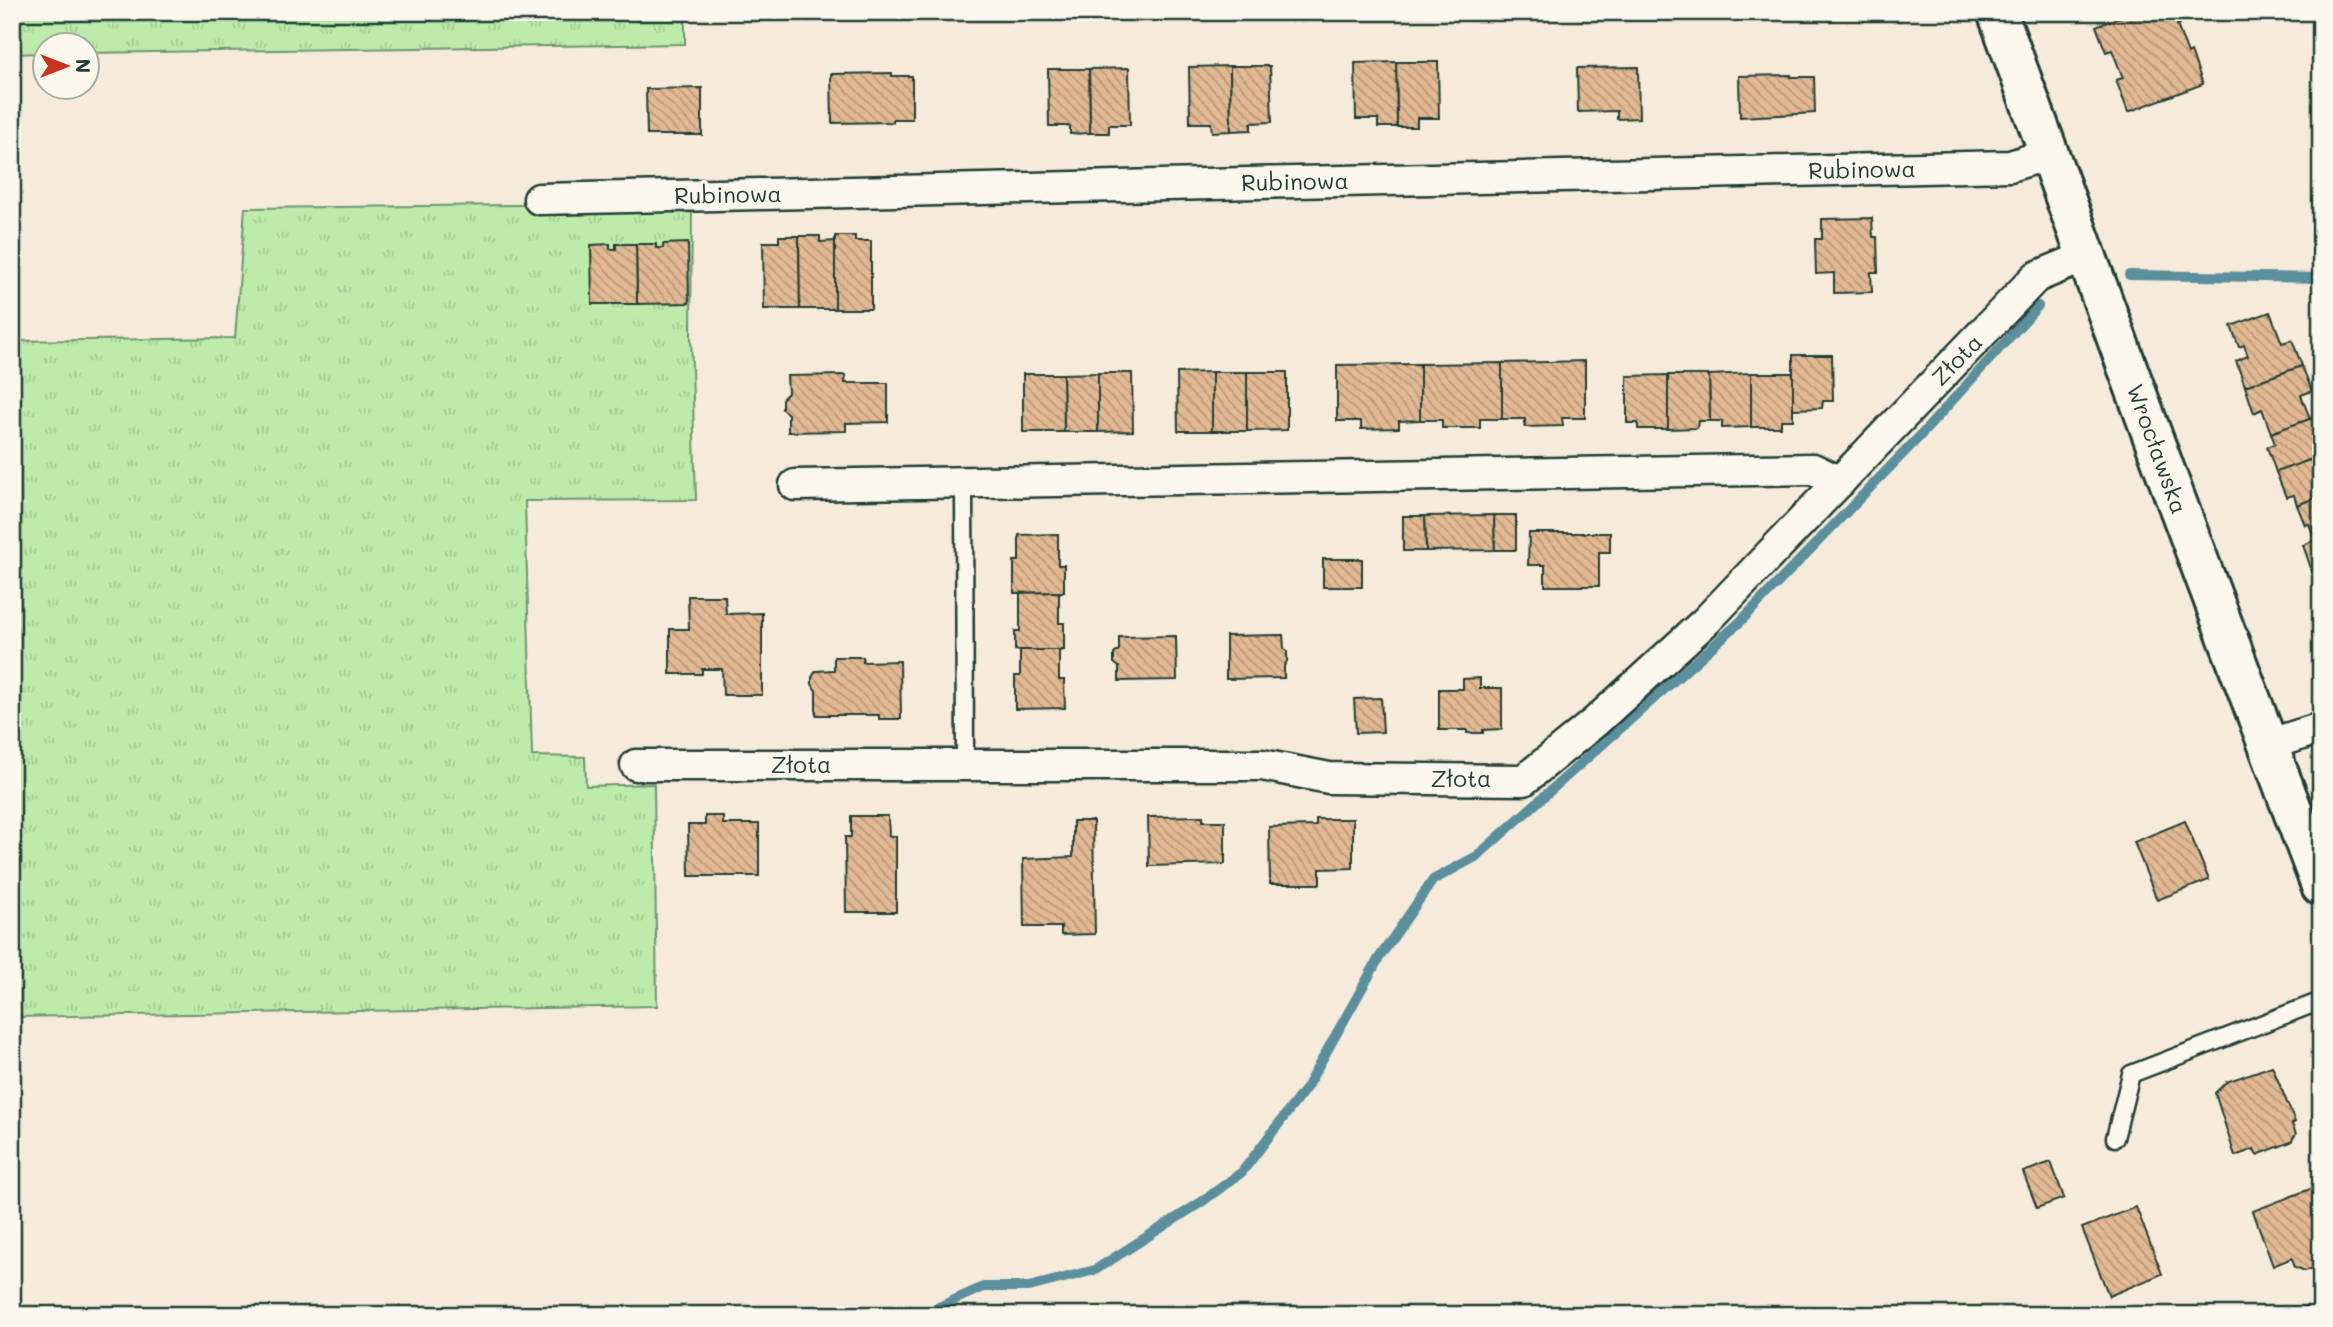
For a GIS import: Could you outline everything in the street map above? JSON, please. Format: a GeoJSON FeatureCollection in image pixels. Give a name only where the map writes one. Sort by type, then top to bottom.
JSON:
{"type":"FeatureCollection","features":[{"type":"Feature","properties":{"kind":"street","name":"Wrocławska"},"geometry":{"type":"LineString","coordinates":[[1997,12],[2321,886]]}},
{"type":"Feature","properties":{"kind":"street","name":"Rubinowa"},"geometry":{"type":"LineString","coordinates":[[539,199],[2010,166],[2049,154]]}},
{"type":"Feature","properties":{"kind":"street","name":"Złota"},"geometry":{"type":"LineString","coordinates":[[636,765],[1262,765],[1329,778],[1524,780],[1595,722],[1706,621],[2036,277],[2087,256]]}},
{"type":"Feature","properties":{"kind":"street"},"geometry":{"type":"LineString","coordinates":[[794,485],[1813,469],[1840,482]]}},
{"type":"Feature","properties":{"kind":"street"},"geometry":{"type":"LineString","coordinates":[[2267,745],[2321,728]]}},
{"type":"Feature","properties":{"kind":"lane"},"geometry":{"type":"LineString","coordinates":[[964,483],[965,765]]}},
{"type":"Feature","properties":{"kind":"lane"},"geometry":{"type":"LineString","coordinates":[[2115,1138],[2131,1074],[2321,1001]]}},
{"type":"Feature","properties":{"kind":"green space"},"geometry":{"type":"Polygon","coordinates":[[[12,12],[685,12],[685,44],[102,53],[102,32],[32,32],[32,53],[12,54],[12,12]]]}},
{"type":"Feature","properties":{"kind":"green space"},"geometry":{"type":"Polygon","coordinates":[[[692,203],[691,335],[696,500],[525,501],[532,756],[585,757],[586,786],[654,784],[657,1006],[12,1017],[12,341],[235,338],[245,208],[692,203]]]}},
{"type":"Feature","properties":{"kind":"building"},"geometry":{"type":"Polygon","coordinates":[[[2132,12],[2176,12],[2180,24],[2177,25],[2203,84],[2128,112],[2116,80],[2123,78],[2112,50],[2106,52],[2096,26],[2132,12]]]}},
{"type":"Feature","properties":{"kind":"building"},"geometry":{"type":"Polygon","coordinates":[[[1396,62],[1438,62],[1439,118],[1417,118],[1417,127],[1397,127],[1396,62]]]}},
{"type":"Feature","properties":{"kind":"building"},"geometry":{"type":"Polygon","coordinates":[[[1396,62],[1397,127],[1378,127],[1378,119],[1356,119],[1355,63],[1396,62]]]}},
{"type":"Feature","properties":{"kind":"building"},"geometry":{"type":"Polygon","coordinates":[[[1230,66],[1231,131],[1212,132],[1211,123],[1190,123],[1189,67],[1230,66]]]}},
{"type":"Feature","properties":{"kind":"building"},"geometry":{"type":"Polygon","coordinates":[[[1230,66],[1270,66],[1272,122],[1251,123],[1251,130],[1231,131],[1230,66]]]}},
{"type":"Feature","properties":{"kind":"building"},"geometry":{"type":"Polygon","coordinates":[[[1638,67],[1639,118],[1617,119],[1617,111],[1578,112],[1577,68],[1638,67]]]}},
{"type":"Feature","properties":{"kind":"building"},"geometry":{"type":"Polygon","coordinates":[[[1129,68],[1130,125],[1109,125],[1109,133],[1090,133],[1089,69],[1129,68]]]}},
{"type":"Feature","properties":{"kind":"building"},"geometry":{"type":"Polygon","coordinates":[[[1048,69],[1089,69],[1090,133],[1070,134],[1070,126],[1049,126],[1048,69]]]}},
{"type":"Feature","properties":{"kind":"building"},"geometry":{"type":"Polygon","coordinates":[[[892,73],[892,76],[912,76],[912,119],[832,123],[831,74],[892,73]]]}},
{"type":"Feature","properties":{"kind":"building"},"geometry":{"type":"Polygon","coordinates":[[[1739,76],[1814,77],[1815,113],[1740,117],[1739,76]]]}},
{"type":"Feature","properties":{"kind":"building"},"geometry":{"type":"Polygon","coordinates":[[[702,88],[702,135],[647,135],[646,89],[702,88]]]}},
{"type":"Feature","properties":{"kind":"building"},"geometry":{"type":"Polygon","coordinates":[[[1872,218],[1873,237],[1877,237],[1878,272],[1871,272],[1872,292],[1834,293],[1834,273],[1816,274],[1815,239],[1822,239],[1822,219],[1872,218]]]}},
{"type":"Feature","properties":{"kind":"building"},"geometry":{"type":"Polygon","coordinates":[[[779,236],[799,236],[800,309],[764,309],[763,242],[779,242],[779,236]]]}},
{"type":"Feature","properties":{"kind":"building"},"geometry":{"type":"Polygon","coordinates":[[[799,236],[820,236],[820,242],[835,241],[835,309],[800,309],[799,236]]]}},
{"type":"Feature","properties":{"kind":"building"},"geometry":{"type":"Polygon","coordinates":[[[835,236],[855,236],[855,241],[871,241],[871,309],[835,309],[835,236]]]}},
{"type":"Feature","properties":{"kind":"building"},"geometry":{"type":"Polygon","coordinates":[[[688,243],[689,303],[637,304],[636,244],[656,244],[656,248],[663,248],[663,244],[688,243]]]}},
{"type":"Feature","properties":{"kind":"building"},"geometry":{"type":"Polygon","coordinates":[[[610,244],[610,249],[616,249],[616,244],[636,244],[637,304],[592,304],[591,245],[610,244]]]}},
{"type":"Feature","properties":{"kind":"building"},"geometry":{"type":"Polygon","coordinates":[[[2270,312],[2282,343],[2292,340],[2302,366],[2245,386],[2236,361],[2248,356],[2244,345],[2239,347],[2231,326],[2270,312]]]}},
{"type":"Feature","properties":{"kind":"building"},"geometry":{"type":"Polygon","coordinates":[[[1793,355],[1832,355],[1833,401],[1823,401],[1822,408],[1793,409],[1793,355]]]}},
{"type":"Feature","properties":{"kind":"building"},"geometry":{"type":"Polygon","coordinates":[[[1585,361],[1585,418],[1562,418],[1563,426],[1525,427],[1525,419],[1502,419],[1502,363],[1585,361]]]}},
{"type":"Feature","properties":{"kind":"building"},"geometry":{"type":"Polygon","coordinates":[[[1502,363],[1502,419],[1480,419],[1480,428],[1442,428],[1442,420],[1420,420],[1420,364],[1502,363]]]}},
{"type":"Feature","properties":{"kind":"building"},"geometry":{"type":"Polygon","coordinates":[[[1420,364],[1420,420],[1399,421],[1399,428],[1361,429],[1361,421],[1337,421],[1337,365],[1420,364]]]}},
{"type":"Feature","properties":{"kind":"building"},"geometry":{"type":"Polygon","coordinates":[[[2302,366],[2312,391],[2301,395],[2310,419],[2271,433],[2262,409],[2254,413],[2245,386],[2302,366]]]}},
{"type":"Feature","properties":{"kind":"building"},"geometry":{"type":"Polygon","coordinates":[[[1212,372],[1212,431],[1178,431],[1177,373],[1212,372]]]}},
{"type":"Feature","properties":{"kind":"building"},"geometry":{"type":"Polygon","coordinates":[[[1212,372],[1247,372],[1247,431],[1212,431],[1212,372]]]}},
{"type":"Feature","properties":{"kind":"building"},"geometry":{"type":"Polygon","coordinates":[[[1247,372],[1287,372],[1287,430],[1247,431],[1247,372]]]}},
{"type":"Feature","properties":{"kind":"building"},"geometry":{"type":"Polygon","coordinates":[[[1098,373],[1132,373],[1133,431],[1098,432],[1098,373]]]}},
{"type":"Feature","properties":{"kind":"building"},"geometry":{"type":"Polygon","coordinates":[[[1098,373],[1098,432],[1064,432],[1063,374],[1098,373]]]}},
{"type":"Feature","properties":{"kind":"building"},"geometry":{"type":"Polygon","coordinates":[[[1751,373],[1793,373],[1793,420],[1781,420],[1781,427],[1751,427],[1751,373]]]}},
{"type":"Feature","properties":{"kind":"building"},"geometry":{"type":"Polygon","coordinates":[[[1751,373],[1751,427],[1722,428],[1722,421],[1710,421],[1709,375],[1751,373]]]}},
{"type":"Feature","properties":{"kind":"building"},"geometry":{"type":"Polygon","coordinates":[[[1023,374],[1063,374],[1064,432],[1023,432],[1023,374]]]}},
{"type":"Feature","properties":{"kind":"building"},"geometry":{"type":"Polygon","coordinates":[[[846,375],[845,383],[888,383],[888,422],[846,423],[846,431],[788,432],[788,414],[782,409],[782,399],[788,393],[787,376],[846,375]]]}},
{"type":"Feature","properties":{"kind":"building"},"geometry":{"type":"Polygon","coordinates":[[[1668,375],[1709,375],[1710,421],[1698,421],[1697,428],[1668,429],[1668,375]]]}},
{"type":"Feature","properties":{"kind":"building"},"geometry":{"type":"Polygon","coordinates":[[[1668,375],[1668,429],[1638,429],[1638,423],[1627,423],[1627,376],[1668,375]]]}},
{"type":"Feature","properties":{"kind":"building"},"geometry":{"type":"Polygon","coordinates":[[[2315,417],[2321,427],[2321,456],[2276,472],[2267,447],[2275,444],[2271,433],[2315,417]]]}},
{"type":"Feature","properties":{"kind":"building"},"geometry":{"type":"Polygon","coordinates":[[[2321,456],[2321,496],[2297,505],[2294,495],[2286,497],[2276,472],[2321,456]]]}},
{"type":"Feature","properties":{"kind":"building"},"geometry":{"type":"Polygon","coordinates":[[[2321,496],[2321,568],[2312,571],[2303,545],[2315,540],[2297,505],[2321,496]]]}},
{"type":"Feature","properties":{"kind":"building"},"geometry":{"type":"Polygon","coordinates":[[[1494,515],[1495,550],[1426,551],[1425,516],[1494,515]]]}},
{"type":"Feature","properties":{"kind":"building"},"geometry":{"type":"Polygon","coordinates":[[[1494,515],[1516,515],[1516,550],[1495,550],[1494,515]]]}},
{"type":"Feature","properties":{"kind":"building"},"geometry":{"type":"Polygon","coordinates":[[[1403,516],[1425,516],[1426,551],[1403,551],[1403,516]]]}},
{"type":"Feature","properties":{"kind":"building"},"geometry":{"type":"Polygon","coordinates":[[[1529,533],[1610,533],[1610,552],[1599,552],[1599,586],[1545,586],[1545,565],[1528,565],[1529,533]]]}},
{"type":"Feature","properties":{"kind":"building"},"geometry":{"type":"Polygon","coordinates":[[[1058,534],[1058,565],[1064,565],[1064,592],[1014,593],[1014,561],[1019,561],[1019,535],[1058,534]]]}},
{"type":"Feature","properties":{"kind":"building"},"geometry":{"type":"Polygon","coordinates":[[[1323,559],[1362,559],[1362,587],[1323,587],[1323,559]]]}},
{"type":"Feature","properties":{"kind":"building"},"geometry":{"type":"Polygon","coordinates":[[[2321,568],[2321,593],[2312,571],[2321,568]]]}},
{"type":"Feature","properties":{"kind":"building"},"geometry":{"type":"Polygon","coordinates":[[[1064,592],[1059,593],[1059,623],[1064,623],[1064,650],[1015,650],[1015,631],[1020,631],[1020,593],[1014,593],[1064,592]]]}},
{"type":"Feature","properties":{"kind":"building"},"geometry":{"type":"Polygon","coordinates":[[[688,596],[725,596],[726,614],[762,613],[762,695],[723,695],[722,669],[702,669],[702,674],[670,674],[670,629],[689,629],[688,596]]]}},
{"type":"Feature","properties":{"kind":"building"},"geometry":{"type":"Polygon","coordinates":[[[1283,635],[1287,652],[1284,678],[1226,679],[1226,636],[1283,635]]]}},
{"type":"Feature","properties":{"kind":"building"},"geometry":{"type":"Polygon","coordinates":[[[1176,636],[1177,680],[1119,681],[1119,667],[1114,663],[1114,654],[1119,650],[1119,637],[1176,636]]]}},
{"type":"Feature","properties":{"kind":"building"},"geometry":{"type":"Polygon","coordinates":[[[1015,650],[1064,650],[1059,651],[1059,680],[1064,680],[1065,708],[1015,709],[1015,676],[1020,676],[1020,651],[1015,650]]]}},
{"type":"Feature","properties":{"kind":"building"},"geometry":{"type":"Polygon","coordinates":[[[834,657],[863,657],[863,662],[900,661],[901,719],[879,719],[879,715],[816,715],[816,691],[812,677],[816,671],[834,670],[834,657]]]}},
{"type":"Feature","properties":{"kind":"building"},"geometry":{"type":"Polygon","coordinates":[[[1480,678],[1480,688],[1502,688],[1502,729],[1483,730],[1483,733],[1439,730],[1439,689],[1463,689],[1463,679],[1480,678]]]}},
{"type":"Feature","properties":{"kind":"building"},"geometry":{"type":"Polygon","coordinates":[[[1381,698],[1383,732],[1356,733],[1354,699],[1381,698]]]}},
{"type":"Feature","properties":{"kind":"building"},"geometry":{"type":"Polygon","coordinates":[[[705,816],[723,816],[723,824],[759,824],[759,876],[689,876],[688,825],[705,825],[705,816]]]}},
{"type":"Feature","properties":{"kind":"building"},"geometry":{"type":"Polygon","coordinates":[[[851,816],[888,816],[889,836],[896,836],[896,912],[846,912],[845,837],[851,837],[851,816]]]}},
{"type":"Feature","properties":{"kind":"building"},"geometry":{"type":"Polygon","coordinates":[[[1203,816],[1203,821],[1225,821],[1225,864],[1149,866],[1148,817],[1203,816]]]}},
{"type":"Feature","properties":{"kind":"building"},"geometry":{"type":"Polygon","coordinates":[[[1316,819],[1353,819],[1353,868],[1320,869],[1320,884],[1270,884],[1269,827],[1316,826],[1316,819]]]}},
{"type":"Feature","properties":{"kind":"building"},"geometry":{"type":"Polygon","coordinates":[[[1073,821],[1093,821],[1095,934],[1061,935],[1061,927],[1024,927],[1023,859],[1073,857],[1073,821]]]}},
{"type":"Feature","properties":{"kind":"building"},"geometry":{"type":"Polygon","coordinates":[[[2185,821],[2209,880],[2157,900],[2134,842],[2185,821]]]}},
{"type":"Feature","properties":{"kind":"building"},"geometry":{"type":"Polygon","coordinates":[[[2272,1066],[2295,1122],[2292,1124],[2296,1134],[2291,1142],[2257,1155],[2254,1149],[2235,1156],[2215,1093],[2226,1082],[2272,1066]]]}},
{"type":"Feature","properties":{"kind":"building"},"geometry":{"type":"Polygon","coordinates":[[[2051,1162],[2064,1198],[2037,1208],[2023,1172],[2051,1162]]]}},
{"type":"Feature","properties":{"kind":"building"},"geometry":{"type":"Polygon","coordinates":[[[2318,1186],[2321,1193],[2321,1260],[2317,1267],[2305,1271],[2295,1267],[2292,1258],[2273,1266],[2253,1211],[2318,1186]]]}},
{"type":"Feature","properties":{"kind":"building"},"geometry":{"type":"Polygon","coordinates":[[[2136,1207],[2162,1274],[2109,1296],[2082,1228],[2136,1207]]]}},
{"type":"Feature","properties":{"kind":"building"},"geometry":{"type":"Polygon","coordinates":[[[2306,1306],[2309,1315],[2283,1315],[2306,1306]]]}},
{"type":"Feature","properties":{"kind":"waterway"},"geometry":{"type":"LineString","coordinates":[[2129,275],[2321,278]]}},
{"type":"Feature","properties":{"kind":"waterway"},"geometry":{"type":"LineString","coordinates":[[921,1315],[983,1287],[1029,1287],[1095,1270],[1203,1201],[1242,1172],[1306,1088],[1379,958],[1433,880],[1477,856],[1740,622],[1921,435],[2038,306]]}}]}
